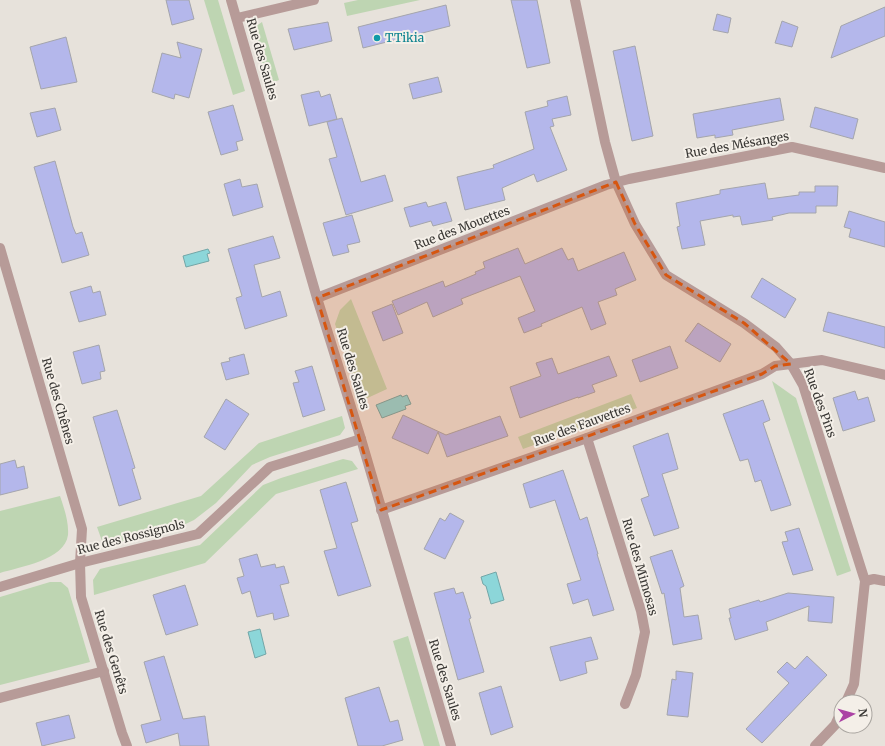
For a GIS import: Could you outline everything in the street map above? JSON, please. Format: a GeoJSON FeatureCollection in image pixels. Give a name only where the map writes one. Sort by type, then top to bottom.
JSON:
{"type":"FeatureCollection","features":[{"type":"Feature","properties":{"kind":"street","name":"Rue des Saules"},"geometry":{"type":"LineString","coordinates":[[231,0],[317,298],[361,439],[451,746]]}},
{"type":"Feature","properties":{"kind":"street"},"geometry":{"type":"LineString","coordinates":[[236,18],[314,0]]}},
{"type":"Feature","properties":{"kind":"street","name":"Rue des Pins"},"geometry":{"type":"LineString","coordinates":[[575,0],[605,142],[616,182],[635,224],[666,275],[744,324],[776,347],[792,364],[802,385],[866,581],[854,684],[850,694]]}},
{"type":"Feature","properties":{"kind":"street","name":"Rue des Mésanges"},"geometry":{"type":"LineString","coordinates":[[616,182],[792,147],[885,168]]}},
{"type":"Feature","properties":{"kind":"street","name":"Rue des Mouettes"},"geometry":{"type":"LineString","coordinates":[[317,298],[616,182]]}},
{"type":"Feature","properties":{"kind":"street","name":"Rue des Chênes"},"geometry":{"type":"LineString","coordinates":[[0,248],[82,529],[80,563]]}},
{"type":"Feature","properties":{"kind":"street","name":"Rue des Fauvettes"},"geometry":{"type":"LineString","coordinates":[[381,510],[587,438],[762,374],[775,366],[822,360],[885,376]]}},
{"type":"Feature","properties":{"kind":"street","name":"Rue des Mimosas"},"geometry":{"type":"LineString","coordinates":[[587,438],[641,611],[645,632],[636,675],[625,704]]}},
{"type":"Feature","properties":{"kind":"street","name":"Rue des Rossignols"},"geometry":{"type":"LineString","coordinates":[[0,586],[80,563],[198,534],[270,467],[361,439]]}},
{"type":"Feature","properties":{"kind":"street","name":"Rue des Genêts"},"geometry":{"type":"LineString","coordinates":[[80,563],[81,597],[127,746]]}},
{"type":"Feature","properties":{"kind":"street"},"geometry":{"type":"LineString","coordinates":[[866,581],[874,579],[885,581]]}},
{"type":"Feature","properties":{"kind":"street"},"geometry":{"type":"LineString","coordinates":[[0,698],[104,671]]}},
{"type":"Feature","properties":{"kind":"street"},"geometry":{"type":"LineString","coordinates":[[816,746],[833,727]]}},
{"type":"Feature","properties":{"kind":"highlighted area"},"geometry":{"type":"Polygon","coordinates":[[[616,182],[635,224],[666,275],[744,323],[791,364],[775,366],[762,374],[381,510],[317,298],[616,182]]]}},
{"type":"Feature","properties":{"kind":"green space"},"geometry":{"type":"Polygon","coordinates":[[[204,0],[218,0],[245,91],[233,95],[204,0]]]}},
{"type":"Feature","properties":{"kind":"green space"},"geometry":{"type":"Polygon","coordinates":[[[358,0],[420,0],[347,16],[344,3],[358,0]]]}},
{"type":"Feature","properties":{"kind":"green space"},"geometry":{"type":"Polygon","coordinates":[[[262,22],[279,80],[268,84],[252,33],[255,27],[262,22]]]}},
{"type":"Feature","properties":{"kind":"green space"},"geometry":{"type":"Polygon","coordinates":[[[351,299],[387,389],[361,401],[335,324],[340,310],[351,299]]]}},
{"type":"Feature","properties":{"kind":"green space"},"geometry":{"type":"Polygon","coordinates":[[[772,381],[796,398],[851,571],[837,576],[772,381]]]}},
{"type":"Feature","properties":{"kind":"green space"},"geometry":{"type":"Polygon","coordinates":[[[631,394],[637,408],[523,449],[518,437],[631,394]]]}},
{"type":"Feature","properties":{"kind":"green space"},"geometry":{"type":"Polygon","coordinates":[[[342,416],[345,428],[340,435],[270,457],[252,465],[216,503],[194,520],[175,529],[110,545],[102,541],[97,527],[201,496],[259,443],[342,416]]]}},
{"type":"Feature","properties":{"kind":"green space"},"geometry":{"type":"Polygon","coordinates":[[[343,459],[352,461],[358,469],[276,494],[205,563],[94,595],[93,580],[100,569],[200,545],[263,485],[343,459]]]}},
{"type":"Feature","properties":{"kind":"green space"},"geometry":{"type":"Polygon","coordinates":[[[60,496],[68,525],[68,535],[65,544],[59,551],[40,561],[0,573],[0,511],[60,496]]]}},
{"type":"Feature","properties":{"kind":"green space"},"geometry":{"type":"Polygon","coordinates":[[[50,582],[61,582],[68,588],[90,662],[0,685],[0,597],[50,582]]]}},
{"type":"Feature","properties":{"kind":"green space"},"geometry":{"type":"Polygon","coordinates":[[[408,636],[440,746],[424,746],[393,641],[408,636]]]}},
{"type":"Feature","properties":{"kind":"water"},"geometry":{"type":"Polygon","coordinates":[[[208,249],[210,253],[207,254],[209,261],[186,267],[183,256],[208,249]]]}},
{"type":"Feature","properties":{"kind":"water"},"geometry":{"type":"Polygon","coordinates":[[[401,395],[402,397],[407,395],[411,404],[405,406],[406,409],[382,418],[376,405],[401,395]]]}},
{"type":"Feature","properties":{"kind":"water"},"geometry":{"type":"Polygon","coordinates":[[[496,572],[504,600],[491,604],[486,586],[483,584],[481,577],[496,572]]]}},
{"type":"Feature","properties":{"kind":"water"},"geometry":{"type":"Polygon","coordinates":[[[260,629],[266,654],[255,658],[248,632],[260,629]]]}},
{"type":"Feature","properties":{"kind":"building"},"geometry":{"type":"Polygon","coordinates":[[[166,0],[189,0],[194,19],[172,25],[166,0]]]}},
{"type":"Feature","properties":{"kind":"building"},"geometry":{"type":"Polygon","coordinates":[[[511,0],[537,0],[550,63],[527,68],[511,0]]]}},
{"type":"Feature","properties":{"kind":"building"},"geometry":{"type":"Polygon","coordinates":[[[446,5],[450,26],[363,48],[358,27],[446,5]]]}},
{"type":"Feature","properties":{"kind":"building"},"geometry":{"type":"Polygon","coordinates":[[[885,7],[885,36],[831,58],[841,26],[885,7]]]}},
{"type":"Feature","properties":{"kind":"building"},"geometry":{"type":"Polygon","coordinates":[[[717,14],[731,18],[728,33],[713,30],[717,14]]]}},
{"type":"Feature","properties":{"kind":"building"},"geometry":{"type":"Polygon","coordinates":[[[782,21],[798,27],[792,47],[775,43],[782,21]]]}},
{"type":"Feature","properties":{"kind":"building"},"geometry":{"type":"Polygon","coordinates":[[[328,22],[332,41],[294,50],[288,29],[328,22]]]}},
{"type":"Feature","properties":{"kind":"building"},"geometry":{"type":"Polygon","coordinates":[[[66,37],[77,82],[41,89],[30,47],[66,37]]]}},
{"type":"Feature","properties":{"kind":"building"},"geometry":{"type":"Polygon","coordinates":[[[177,42],[202,49],[189,98],[175,94],[174,99],[152,92],[162,53],[181,58],[177,42]]]}},
{"type":"Feature","properties":{"kind":"building"},"geometry":{"type":"Polygon","coordinates":[[[635,46],[653,136],[632,141],[613,51],[635,46]]]}},
{"type":"Feature","properties":{"kind":"building"},"geometry":{"type":"Polygon","coordinates":[[[438,77],[442,92],[413,99],[409,84],[438,77]]]}},
{"type":"Feature","properties":{"kind":"building"},"geometry":{"type":"Polygon","coordinates":[[[319,91],[321,97],[330,94],[337,119],[309,126],[301,95],[319,91]]]}},
{"type":"Feature","properties":{"kind":"building"},"geometry":{"type":"Polygon","coordinates":[[[567,96],[571,115],[552,119],[554,126],[550,127],[567,170],[537,182],[534,174],[502,188],[505,200],[465,210],[457,177],[494,168],[493,165],[534,149],[525,112],[548,106],[547,101],[567,96]]]}},
{"type":"Feature","properties":{"kind":"building"},"geometry":{"type":"Polygon","coordinates":[[[780,98],[784,120],[732,130],[733,135],[715,138],[715,135],[697,138],[693,114],[780,98]]]}},
{"type":"Feature","properties":{"kind":"building"},"geometry":{"type":"Polygon","coordinates":[[[233,105],[243,140],[236,142],[238,150],[221,155],[208,112],[233,105]]]}},
{"type":"Feature","properties":{"kind":"building"},"geometry":{"type":"Polygon","coordinates":[[[815,107],[858,119],[853,139],[810,127],[815,107]]]}},
{"type":"Feature","properties":{"kind":"building"},"geometry":{"type":"Polygon","coordinates":[[[55,108],[61,130],[37,137],[30,113],[55,108]]]}},
{"type":"Feature","properties":{"kind":"building"},"geometry":{"type":"Polygon","coordinates":[[[342,118],[361,182],[385,175],[393,201],[346,215],[329,159],[337,157],[327,122],[342,118]]]}},
{"type":"Feature","properties":{"kind":"building"},"geometry":{"type":"Polygon","coordinates":[[[55,161],[73,227],[76,234],[82,232],[89,255],[62,263],[34,167],[55,161]]]}},
{"type":"Feature","properties":{"kind":"building"},"geometry":{"type":"Polygon","coordinates":[[[240,179],[242,187],[257,184],[263,207],[233,216],[224,184],[240,179]]]}},
{"type":"Feature","properties":{"kind":"building"},"geometry":{"type":"Polygon","coordinates":[[[765,183],[768,199],[799,195],[799,192],[815,192],[815,186],[838,186],[837,206],[816,206],[816,213],[789,213],[772,217],[773,220],[742,225],[740,216],[733,217],[733,215],[700,221],[705,245],[682,249],[677,227],[680,226],[676,203],[720,194],[720,190],[765,183]]]}},
{"type":"Feature","properties":{"kind":"building"},"geometry":{"type":"Polygon","coordinates":[[[426,202],[428,207],[446,202],[452,221],[433,226],[431,221],[410,227],[404,208],[426,202]]]}},
{"type":"Feature","properties":{"kind":"building"},"geometry":{"type":"Polygon","coordinates":[[[849,211],[885,222],[885,247],[849,237],[851,229],[844,227],[849,211]]]}},
{"type":"Feature","properties":{"kind":"building"},"geometry":{"type":"Polygon","coordinates":[[[352,215],[360,242],[347,245],[349,252],[333,256],[323,223],[352,215]]]}},
{"type":"Feature","properties":{"kind":"building"},"geometry":{"type":"Polygon","coordinates":[[[273,236],[280,258],[254,265],[262,297],[280,291],[287,316],[245,329],[236,298],[242,296],[228,249],[273,236]]]}},
{"type":"Feature","properties":{"kind":"building"},"geometry":{"type":"Polygon","coordinates":[[[518,248],[525,264],[562,248],[568,260],[573,258],[578,271],[624,252],[636,280],[615,289],[617,295],[598,302],[606,324],[591,330],[582,307],[541,324],[542,326],[524,333],[518,318],[535,311],[520,276],[461,299],[463,304],[433,317],[427,302],[398,315],[392,301],[443,281],[445,287],[476,274],[475,272],[485,268],[483,262],[518,248]]]}},
{"type":"Feature","properties":{"kind":"building"},"geometry":{"type":"Polygon","coordinates":[[[762,278],[796,299],[785,318],[751,297],[762,278]]]}},
{"type":"Feature","properties":{"kind":"building"},"geometry":{"type":"Polygon","coordinates":[[[91,286],[93,293],[100,291],[106,315],[79,322],[70,292],[91,286]]]}},
{"type":"Feature","properties":{"kind":"building"},"geometry":{"type":"Polygon","coordinates":[[[392,304],[403,333],[383,341],[372,312],[392,304]]]}},
{"type":"Feature","properties":{"kind":"building"},"geometry":{"type":"Polygon","coordinates":[[[828,312],[885,327],[885,348],[823,331],[828,312]]]}},
{"type":"Feature","properties":{"kind":"building"},"geometry":{"type":"Polygon","coordinates":[[[698,323],[731,344],[720,362],[685,341],[698,323]]]}},
{"type":"Feature","properties":{"kind":"building"},"geometry":{"type":"Polygon","coordinates":[[[99,345],[105,371],[100,372],[101,379],[82,384],[73,352],[99,345]]]}},
{"type":"Feature","properties":{"kind":"building"},"geometry":{"type":"Polygon","coordinates":[[[670,346],[678,368],[640,382],[632,360],[670,346]]]}},
{"type":"Feature","properties":{"kind":"building"},"geometry":{"type":"Polygon","coordinates":[[[244,354],[249,374],[226,380],[221,363],[230,361],[229,358],[244,354]]]}},
{"type":"Feature","properties":{"kind":"building"},"geometry":{"type":"Polygon","coordinates":[[[609,356],[617,376],[592,385],[595,392],[520,418],[510,387],[541,376],[536,363],[552,358],[558,374],[609,356]]]}},
{"type":"Feature","properties":{"kind":"building"},"geometry":{"type":"Polygon","coordinates":[[[312,366],[325,410],[303,417],[293,383],[299,382],[295,371],[312,366]]]}},
{"type":"Feature","properties":{"kind":"building"},"geometry":{"type":"Polygon","coordinates":[[[855,391],[858,400],[868,397],[875,421],[843,431],[833,398],[855,391]]]}},
{"type":"Feature","properties":{"kind":"building"},"geometry":{"type":"Polygon","coordinates":[[[226,399],[249,414],[225,450],[204,437],[226,399]]]}},
{"type":"Feature","properties":{"kind":"building"},"geometry":{"type":"Polygon","coordinates":[[[763,400],[770,420],[763,423],[791,505],[771,511],[761,480],[755,482],[748,459],[740,461],[723,414],[763,400]]]}},
{"type":"Feature","properties":{"kind":"building"},"geometry":{"type":"Polygon","coordinates":[[[117,410],[135,468],[132,469],[141,499],[119,506],[93,417],[117,410]]]}},
{"type":"Feature","properties":{"kind":"building"},"geometry":{"type":"Polygon","coordinates":[[[403,415],[446,435],[500,416],[508,436],[447,457],[438,432],[428,454],[392,438],[403,415]]]}},
{"type":"Feature","properties":{"kind":"building"},"geometry":{"type":"Polygon","coordinates":[[[668,433],[678,469],[662,474],[679,528],[654,536],[641,499],[649,496],[633,446],[668,433]]]}},
{"type":"Feature","properties":{"kind":"building"},"geometry":{"type":"Polygon","coordinates":[[[15,460],[17,468],[24,466],[28,488],[0,495],[0,464],[15,460]]]}},
{"type":"Feature","properties":{"kind":"building"},"geometry":{"type":"Polygon","coordinates":[[[563,470],[580,520],[587,517],[614,610],[593,616],[588,599],[573,604],[567,584],[581,580],[555,500],[530,508],[523,484],[563,470]]]}},
{"type":"Feature","properties":{"kind":"building"},"geometry":{"type":"Polygon","coordinates":[[[346,482],[358,521],[351,523],[371,586],[338,596],[324,551],[337,548],[320,490],[346,482]]]}},
{"type":"Feature","properties":{"kind":"building"},"geometry":{"type":"Polygon","coordinates":[[[450,513],[464,521],[445,559],[424,549],[440,518],[445,521],[450,513]]]}},
{"type":"Feature","properties":{"kind":"building"},"geometry":{"type":"Polygon","coordinates":[[[799,528],[813,570],[793,575],[782,542],[788,541],[785,532],[799,528]]]}},
{"type":"Feature","properties":{"kind":"building"},"geometry":{"type":"Polygon","coordinates":[[[672,550],[684,586],[680,588],[684,617],[698,615],[702,639],[673,645],[664,593],[662,594],[650,557],[672,550]]]}},
{"type":"Feature","properties":{"kind":"building"},"geometry":{"type":"Polygon","coordinates":[[[257,554],[261,567],[275,564],[276,568],[284,566],[289,583],[280,585],[289,616],[274,620],[273,613],[257,617],[250,591],[242,594],[237,578],[244,576],[239,559],[257,554]]]}},
{"type":"Feature","properties":{"kind":"building"},"geometry":{"type":"Polygon","coordinates":[[[185,585],[198,625],[166,635],[153,595],[185,585]]]}},
{"type":"Feature","properties":{"kind":"building"},"geometry":{"type":"Polygon","coordinates":[[[454,588],[456,594],[463,592],[484,672],[458,680],[434,593],[454,588]]]}},
{"type":"Feature","properties":{"kind":"building"},"geometry":{"type":"Polygon","coordinates":[[[788,593],[834,597],[832,623],[808,621],[809,606],[766,622],[768,630],[735,640],[729,618],[731,618],[729,609],[759,600],[760,602],[788,593]]]}},
{"type":"Feature","properties":{"kind":"building"},"geometry":{"type":"Polygon","coordinates":[[[591,637],[598,659],[585,662],[587,673],[560,681],[550,647],[591,637]]]}},
{"type":"Feature","properties":{"kind":"building"},"geometry":{"type":"Polygon","coordinates":[[[164,656],[183,719],[205,716],[209,746],[180,746],[178,733],[146,743],[141,725],[161,720],[144,662],[164,656]]]}},
{"type":"Feature","properties":{"kind":"building"},"geometry":{"type":"Polygon","coordinates":[[[807,656],[827,675],[762,743],[746,729],[789,683],[777,672],[787,662],[795,669],[807,656]]]}},
{"type":"Feature","properties":{"kind":"building"},"geometry":{"type":"Polygon","coordinates":[[[676,671],[693,673],[688,717],[667,715],[672,679],[676,680],[676,671]]]}},
{"type":"Feature","properties":{"kind":"building"},"geometry":{"type":"Polygon","coordinates":[[[501,686],[513,727],[491,735],[479,693],[501,686]]]}},
{"type":"Feature","properties":{"kind":"building"},"geometry":{"type":"Polygon","coordinates":[[[379,687],[390,722],[398,720],[403,740],[382,746],[358,746],[345,698],[379,687]]]}},
{"type":"Feature","properties":{"kind":"building"},"geometry":{"type":"Polygon","coordinates":[[[69,715],[75,738],[42,746],[36,723],[69,715]]]}},
{"type":"Feature","properties":{"kind":"place","name":"TTikia"},"geometry":{"type":"Point","coordinates":[377,38]}}]}
